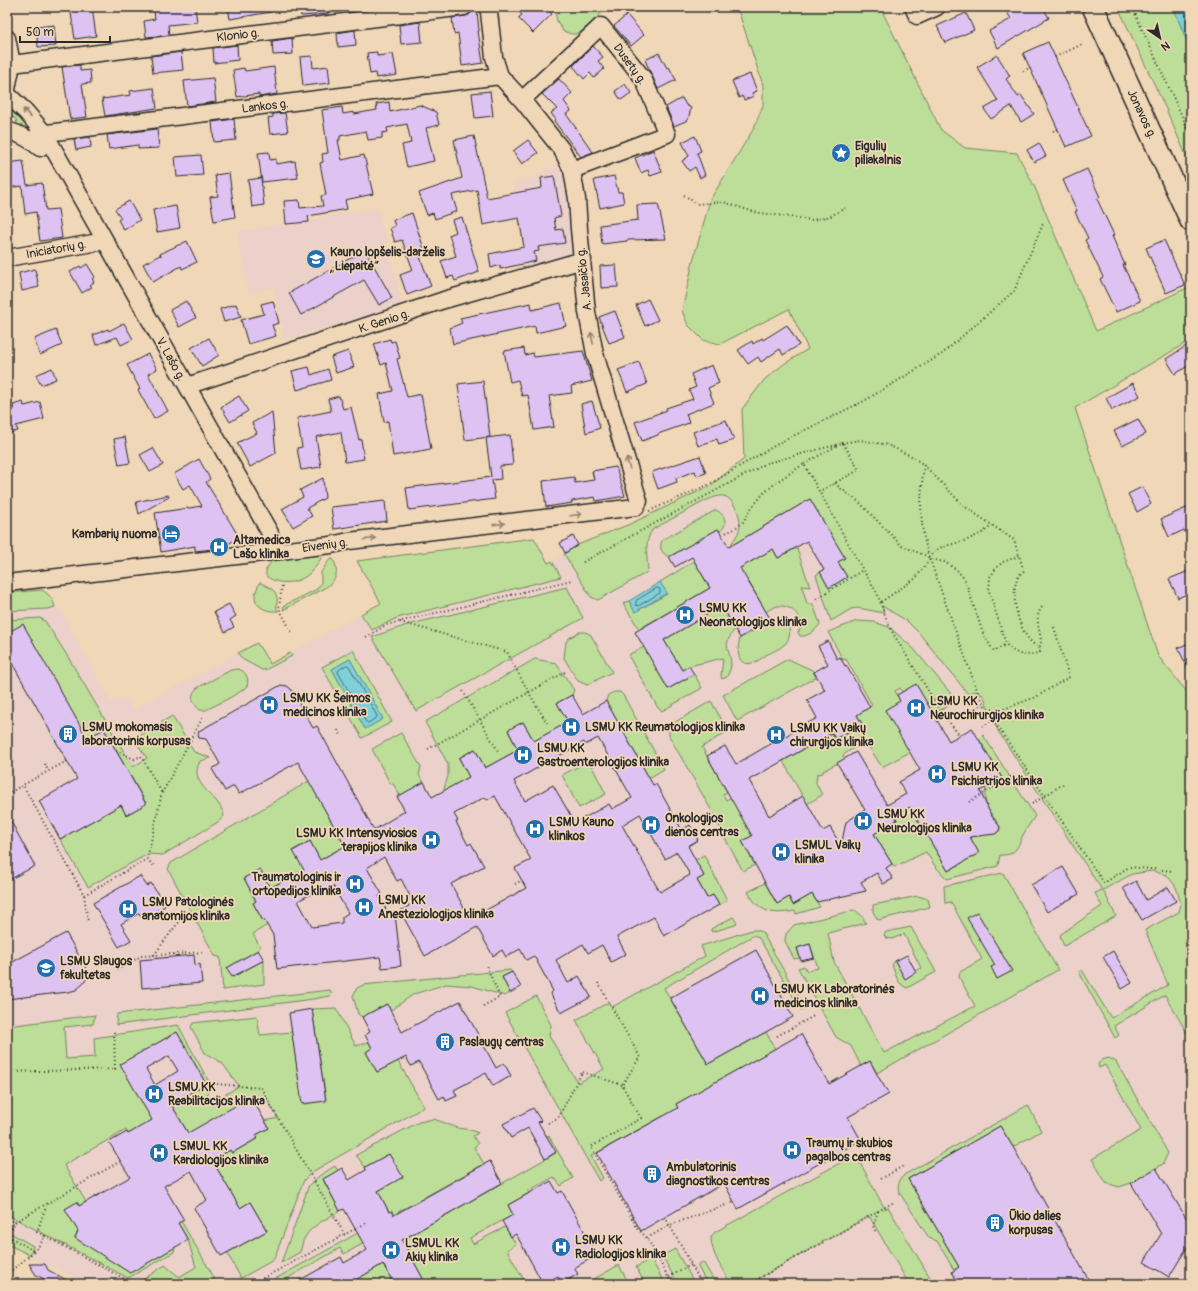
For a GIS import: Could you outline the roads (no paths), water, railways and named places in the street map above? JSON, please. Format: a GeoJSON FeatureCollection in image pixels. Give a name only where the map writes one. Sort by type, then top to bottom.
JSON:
{"type":"FeatureCollection","features":[{"type":"Feature","properties":{"kind":"main road","name":"Jonavos g."},"geometry":{"type":"LineString","coordinates":[[1094,7],[1191,221]]}},
{"type":"Feature","properties":{"kind":"street","name":"Klonio g."},"geometry":{"type":"LineString","coordinates":[[12,64],[464,7]]}},
{"type":"Feature","properties":{"kind":"street"},"geometry":{"type":"LineString","coordinates":[[487,7],[489,12],[494,57],[500,76]]}},
{"type":"Feature","properties":{"kind":"street"},"geometry":{"type":"LineString","coordinates":[[913,7],[917,16],[937,7]]}},
{"type":"Feature","properties":{"kind":"street","name":"Dusetų g."},"geometry":{"type":"LineString","coordinates":[[522,100],[601,26],[643,78],[667,134],[572,170]]}},
{"type":"Feature","properties":{"kind":"street"},"geometry":{"type":"LineString","coordinates":[[7,38],[12,64],[7,89]]}},
{"type":"Feature","properties":{"kind":"street","name":"A. Jasaičio g."},"geometry":{"type":"LineString","coordinates":[[500,76],[522,100],[562,150],[572,170],[577,199],[587,312],[595,354],[641,507]]}},
{"type":"Feature","properties":{"kind":"street","name":"Lankos g."},"geometry":{"type":"LineString","coordinates":[[39,137],[500,76]]}},
{"type":"Feature","properties":{"kind":"street","name":"V. Lašo g."},"geometry":{"type":"LineString","coordinates":[[7,94],[26,112],[39,137],[64,168],[270,534],[269,552]]}},
{"type":"Feature","properties":{"kind":"street","name":"V. Lašo g."},"geometry":{"type":"LineString","coordinates":[[7,130],[21,135],[39,137]]}},
{"type":"Feature","properties":{"kind":"street","name":"Iniciatorių g."},"geometry":{"type":"LineString","coordinates":[[7,258],[105,240]]}},
{"type":"Feature","properties":{"kind":"street","name":"K. Genio g."},"geometry":{"type":"LineString","coordinates":[[187,386],[444,300],[583,260]]}},
{"type":"Feature","properties":{"kind":"street","name":"Eivenių g."},"geometry":{"type":"LineString","coordinates":[[7,583],[641,507]]}},
{"type":"Feature","properties":{"kind":"water"},"geometry":{"type":"Polygon","coordinates":[[[1173,7],[1191,7],[1191,51],[1173,7]]]}},
{"type":"Feature","properties":{"kind":"water"},"geometry":{"type":"Polygon","coordinates":[[[660,582],[667,593],[635,612],[629,601],[660,582]]]}},
{"type":"Feature","properties":{"kind":"water"},"geometry":{"type":"Polygon","coordinates":[[[350,659],[383,719],[365,729],[332,669],[350,659]]]}},
{"type":"Feature","properties":{"kind":"place","name":"Eigulių piliakalnis"},"geometry":{"type":"Point","coordinates":[841,153]}},
{"type":"Feature","properties":{"kind":"place","name":"Kauno lopšelis-darželis „Liepaitė“"},"geometry":{"type":"Point","coordinates":[316,259]}},
{"type":"Feature","properties":{"kind":"place","name":"Kambarių nuoma"},"geometry":{"type":"Point","coordinates":[171,534]}},
{"type":"Feature","properties":{"kind":"place","name":"Altamedica Lašo klinika"},"geometry":{"type":"Point","coordinates":[219,547]}},
{"type":"Feature","properties":{"kind":"place","name":"LSMU KK Neonatologijos klinika"},"geometry":{"type":"Point","coordinates":[685,615]}},
{"type":"Feature","properties":{"kind":"place","name":"LSMU KK Šeimos medicinos klinika"},"geometry":{"type":"Point","coordinates":[269,705]}},
{"type":"Feature","properties":{"kind":"place","name":"LSMU KK Neurochirurgijos klinika"},"geometry":{"type":"Point","coordinates":[916,708]}},
{"type":"Feature","properties":{"kind":"place","name":"LSMU KK Reumatologijos klinika"},"geometry":{"type":"Point","coordinates":[571,727]}},
{"type":"Feature","properties":{"kind":"place","name":"LSMU mokomasis laboratorinis korpusas"},"geometry":{"type":"Point","coordinates":[68,734]}},
{"type":"Feature","properties":{"kind":"place","name":"LSMU KK Vaikų chirurgijos klinika"},"geometry":{"type":"Point","coordinates":[776,735]}},
{"type":"Feature","properties":{"kind":"place","name":"LSMU KK Gastroenterologijos klinika"},"geometry":{"type":"Point","coordinates":[523,755]}},
{"type":"Feature","properties":{"kind":"place","name":"LSMU KK Psichiatrijos klinika"},"geometry":{"type":"Point","coordinates":[937,774]}},
{"type":"Feature","properties":{"kind":"place","name":"LSMU KK Neurologijos klinika"},"geometry":{"type":"Point","coordinates":[863,821]}},
{"type":"Feature","properties":{"kind":"place","name":"Onkologijos dienos centras"},"geometry":{"type":"Point","coordinates":[651,825]}},
{"type":"Feature","properties":{"kind":"place","name":"LSMU Kauno klinikos"},"geometry":{"type":"Point","coordinates":[535,829]}},
{"type":"Feature","properties":{"kind":"place","name":"LSMU KK Intensyviosios terapijos klinika"},"geometry":{"type":"Point","coordinates":[431,840]}},
{"type":"Feature","properties":{"kind":"place","name":"LSMUL Vaikų klinika"},"geometry":{"type":"Point","coordinates":[781,852]}},
{"type":"Feature","properties":{"kind":"place","name":"Traumatologinis ir ortopedijos klinika"},"geometry":{"type":"Point","coordinates":[355,884]}},
{"type":"Feature","properties":{"kind":"place","name":"LSMU KK Anesteziologijos klinika"},"geometry":{"type":"Point","coordinates":[364,907]}},
{"type":"Feature","properties":{"kind":"place","name":"LSMU Patologinės anatomijos klinika"},"geometry":{"type":"Point","coordinates":[128,909]}},
{"type":"Feature","properties":{"kind":"place","name":"LSMU Slaugos fakultetas"},"geometry":{"type":"Point","coordinates":[46,968]}},
{"type":"Feature","properties":{"kind":"place","name":"LSMU KK Laboratorinės medicinos klinika"},"geometry":{"type":"Point","coordinates":[760,996]}},
{"type":"Feature","properties":{"kind":"place","name":"Paslaugų centras"},"geometry":{"type":"Point","coordinates":[445,1042]}},
{"type":"Feature","properties":{"kind":"place","name":"LSMU KK Reabilitacijos klinika"},"geometry":{"type":"Point","coordinates":[154,1094]}},
{"type":"Feature","properties":{"kind":"place","name":"Traumų ir skubios pagalbos centras"},"geometry":{"type":"Point","coordinates":[792,1150]}},
{"type":"Feature","properties":{"kind":"place","name":"LSMUL KK Kardiologijos klinika"},"geometry":{"type":"Point","coordinates":[159,1153]}},
{"type":"Feature","properties":{"kind":"place","name":"Ambulatorinis diagnostikos centras"},"geometry":{"type":"Point","coordinates":[652,1174]}},
{"type":"Feature","properties":{"kind":"place","name":"Ūkio dalies korpusas"},"geometry":{"type":"Point","coordinates":[995,1223]}},
{"type":"Feature","properties":{"kind":"place","name":"LSMU KK Radiologijos klinika"},"geometry":{"type":"Point","coordinates":[561,1247]}},
{"type":"Feature","properties":{"kind":"place","name":"LSMUL KK Akių klinika"},"geometry":{"type":"Point","coordinates":[391,1250]}}]}
